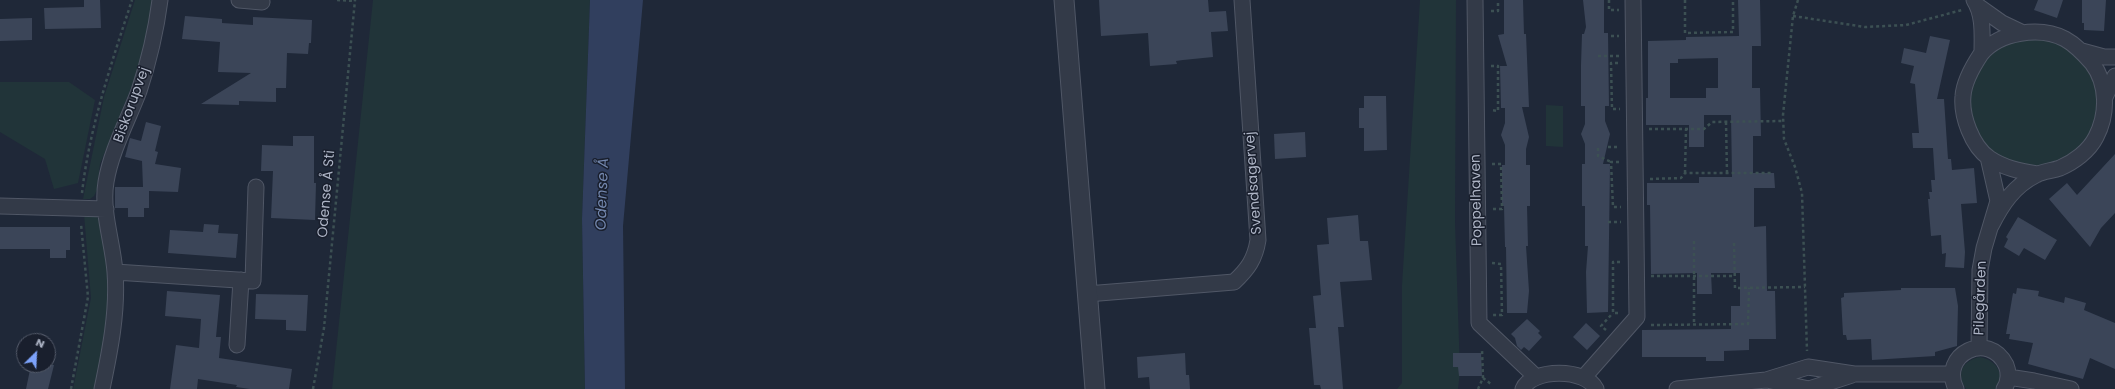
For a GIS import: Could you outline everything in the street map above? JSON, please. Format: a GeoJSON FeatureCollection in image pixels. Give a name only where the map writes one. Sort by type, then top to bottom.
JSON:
{"type":"FeatureCollection","features":[{"type":"Feature","properties":{"kind":"street","name":"Biskorupvej"},"geometry":{"type":"LineString","coordinates":[[102,389],[114,326],[115,272],[106,209],[106,182],[116,148],[148,63],[160,0]]}},
{"type":"Feature","properties":{"kind":"street"},"geometry":{"type":"LineString","coordinates":[[239,0],[262,2]]}},
{"type":"Feature","properties":{"kind":"street"},"geometry":{"type":"LineString","coordinates":[[1064,0],[1095,389]]}},
{"type":"Feature","properties":{"kind":"street","name":"Svendsagervej"},"geometry":{"type":"LineString","coordinates":[[1087,294],[1234,282],[1246,271],[1255,256],[1258,240],[1242,0]]}},
{"type":"Feature","properties":{"kind":"street","name":"Poppelhaven"},"geometry":{"type":"LineString","coordinates":[[1475,0],[1478,323],[1482,326]]}},
{"type":"Feature","properties":{"kind":"street"},"geometry":{"type":"LineString","coordinates":[[1584,377],[1634,319],[1636,269],[1633,0]]}},
{"type":"Feature","properties":{"kind":"street"},"geometry":{"type":"LineString","coordinates":[[1976,3],[1982,27],[1982,53]]}},
{"type":"Feature","properties":{"kind":"street","name":"Pilegården"},"geometry":{"type":"LineString","coordinates":[[1976,3],[2002,22],[2023,32]]}},
{"type":"Feature","properties":{"kind":"street","name":"Pilegården"},"geometry":{"type":"LineString","coordinates":[[1991,226],[2003,203],[2015,189],[2037,174],[2059,168],[2080,157],[2096,138],[2103,117],[2105,97],[2099,72],[2082,51],[2064,39],[2043,32],[2023,32],[2002,39],[1982,53],[1969,73],[1963,96],[1966,120],[1974,140],[1988,157],[2011,170],[2037,174]]}},
{"type":"Feature","properties":{"kind":"street","name":"Pilegården"},"geometry":{"type":"LineString","coordinates":[[2082,51],[2104,57],[2115,57]]}},
{"type":"Feature","properties":{"kind":"street","name":"Pilegården"},"geometry":{"type":"LineString","coordinates":[[2105,97],[2115,76]]}},
{"type":"Feature","properties":{"kind":"street","name":"Pilegården"},"geometry":{"type":"LineString","coordinates":[[1979,348],[1980,270],[1984,248],[1998,201],[1988,157]]}},
{"type":"Feature","properties":{"kind":"street"},"geometry":{"type":"LineString","coordinates":[[115,272],[253,281],[256,187]]}},
{"type":"Feature","properties":{"kind":"street"},"geometry":{"type":"LineString","coordinates":[[0,206],[106,209]]}},
{"type":"Feature","properties":{"kind":"street"},"geometry":{"type":"LineString","coordinates":[[237,345],[241,280]]}},
{"type":"Feature","properties":{"kind":"street"},"geometry":{"type":"LineString","coordinates":[[1482,326],[1535,376]]}},
{"type":"Feature","properties":{"kind":"street"},"geometry":{"type":"LineString","coordinates":[[1956,389],[1952,374],[1958,359],[1971,349],[1979,348],[1988,349],[1997,353],[2003,360],[2007,368],[2006,383],[2034,380],[2071,389]]}},
{"type":"Feature","properties":{"kind":"street"},"geometry":{"type":"LineString","coordinates":[[1677,389],[1766,380],[1808,367],[1854,374],[1952,374]]}},
{"type":"Feature","properties":{"kind":"street"},"geometry":{"type":"LineString","coordinates":[[1523,389],[1524,385],[1535,376],[1561,374],[1584,377],[1593,384],[1596,389]]}},
{"type":"Feature","properties":{"kind":"street"},"geometry":{"type":"LineString","coordinates":[[1766,380],[1809,389],[1854,374]]}},
{"type":"Feature","properties":{"kind":"path"},"geometry":{"type":"LineString","coordinates":[[337,0],[355,0]]}},
{"type":"Feature","properties":{"kind":"path","name":"Odense Å Sti"},"geometry":{"type":"LineString","coordinates":[[313,389],[324,328],[355,0]]}},
{"type":"Feature","properties":{"kind":"path"},"geometry":{"type":"LineString","coordinates":[[1685,0],[1685,32],[1733,32],[1733,0]]}},
{"type":"Feature","properties":{"kind":"path"},"geometry":{"type":"LineString","coordinates":[[1798,0],[1793,16],[1783,120],[1784,139],[1795,167],[1802,193],[1808,367]]}},
{"type":"Feature","properties":{"kind":"path"},"geometry":{"type":"LineString","coordinates":[[1793,16],[1865,28],[1906,25],[1976,3]]}},
{"type":"Feature","properties":{"kind":"path"},"geometry":{"type":"LineString","coordinates":[[1679,19],[1685,19]]}},
{"type":"Feature","properties":{"kind":"path"},"geometry":{"type":"LineString","coordinates":[[1598,56],[1634,57]]}},
{"type":"Feature","properties":{"kind":"path"},"geometry":{"type":"LineString","coordinates":[[1635,129],[1704,129],[1712,122],[1783,120]]}},
{"type":"Feature","properties":{"kind":"path"},"geometry":{"type":"LineString","coordinates":[[1726,122],[1727,173]]}},
{"type":"Feature","properties":{"kind":"path"},"geometry":{"type":"LineString","coordinates":[[1635,179],[1682,178],[1685,173],[1686,129]]}},
{"type":"Feature","properties":{"kind":"path"},"geometry":{"type":"LineString","coordinates":[[1608,147],[1615,147]]}},
{"type":"Feature","properties":{"kind":"path"},"geometry":{"type":"LineString","coordinates":[[1598,148],[1598,156],[1611,162]]}},
{"type":"Feature","properties":{"kind":"path"},"geometry":{"type":"LineString","coordinates":[[1680,156],[1685,156]]}},
{"type":"Feature","properties":{"kind":"path"},"geometry":{"type":"LineString","coordinates":[[1477,163],[1501,164],[1502,209],[1478,209]]}},
{"type":"Feature","properties":{"kind":"path"},"geometry":{"type":"LineString","coordinates":[[1685,173],[1773,173]]}},
{"type":"Feature","properties":{"kind":"path"},"geometry":{"type":"LineString","coordinates":[[1694,241],[1694,324]]}},
{"type":"Feature","properties":{"kind":"path"},"geometry":{"type":"LineString","coordinates":[[1734,243],[1734,288],[1805,287]]}},
{"type":"Feature","properties":{"kind":"path"},"geometry":{"type":"LineString","coordinates":[[1735,276],[1694,276],[1636,269],[1613,262],[1613,313],[1634,319],[1694,324],[1748,324],[1749,288]]}},
{"type":"Feature","properties":{"kind":"path"},"geometry":{"type":"LineString","coordinates":[[1688,302],[1694,302]]}},
{"type":"Feature","properties":{"kind":"path"},"geometry":{"type":"LineString","coordinates":[[1478,389],[1483,378],[1482,326]]}},
{"type":"Feature","properties":{"kind":"path"},"geometry":{"type":"LineString","coordinates":[[1483,378],[1491,384]]}},
{"type":"Feature","properties":{"kind":"green space"},"geometry":{"type":"Polygon","coordinates":[[[135,0],[153,0],[146,40],[136,76],[100,164],[97,190],[94,196],[90,199],[83,199],[104,97],[135,0]]]}},
{"type":"Feature","properties":{"kind":"green space"},"geometry":{"type":"Polygon","coordinates":[[[373,0],[590,0],[582,219],[585,389],[332,389],[373,0]]]}},
{"type":"Feature","properties":{"kind":"green space"},"geometry":{"type":"Polygon","coordinates":[[[1420,0],[1456,0],[1455,223],[1460,372],[1458,389],[1397,389],[1402,383],[1402,285],[1420,0]]]}},
{"type":"Feature","properties":{"kind":"green space"},"geometry":{"type":"Polygon","coordinates":[[[2034,39],[2058,44],[2079,58],[2093,79],[2098,103],[2093,127],[2079,148],[2058,162],[2034,167],[2010,162],[1989,148],[1975,127],[1970,103],[1975,79],[1989,58],[2010,44],[2034,39]]]}},
{"type":"Feature","properties":{"kind":"green space"},"geometry":{"type":"Polygon","coordinates":[[[0,82],[69,82],[95,100],[78,183],[54,189],[45,159],[0,132],[0,82]]]}},
{"type":"Feature","properties":{"kind":"green space"},"geometry":{"type":"Polygon","coordinates":[[[1546,105],[1563,106],[1563,147],[1546,146],[1546,105]]]}},
{"type":"Feature","properties":{"kind":"green space"},"geometry":{"type":"Polygon","coordinates":[[[84,214],[93,214],[101,221],[108,268],[109,297],[104,343],[95,389],[73,389],[91,298],[84,214]]]}},
{"type":"Feature","properties":{"kind":"green space"},"geometry":{"type":"Polygon","coordinates":[[[1980,357],[1991,361],[1998,369],[2000,379],[1995,389],[1966,389],[1963,383],[1961,378],[1962,368],[1969,361],[1980,357]]]}},
{"type":"Feature","properties":{"kind":"water","name":"Odense Å"},"geometry":{"type":"Polygon","coordinates":[[[590,0],[643,0],[623,226],[625,389],[585,389],[582,219],[590,0]]]}},
{"type":"Feature","properties":{"kind":"building"},"geometry":{"type":"Polygon","coordinates":[[[84,0],[100,0],[101,28],[45,29],[44,8],[84,7],[84,0]]]}},
{"type":"Feature","properties":{"kind":"building"},"geometry":{"type":"Polygon","coordinates":[[[1099,0],[1208,0],[1209,12],[1226,11],[1228,31],[1211,32],[1213,57],[1176,61],[1177,64],[1150,66],[1148,33],[1101,36],[1099,0]]]}},
{"type":"Feature","properties":{"kind":"building"},"geometry":{"type":"Polygon","coordinates":[[[1504,0],[1523,0],[1524,34],[1526,34],[1529,107],[1522,107],[1529,137],[1526,149],[1526,165],[1530,165],[1530,206],[1527,206],[1528,246],[1526,246],[1529,291],[1527,313],[1507,313],[1506,247],[1504,206],[1502,206],[1502,165],[1505,165],[1505,145],[1501,135],[1505,123],[1505,108],[1501,108],[1500,66],[1507,66],[1498,35],[1504,34],[1504,0]]]}},
{"type":"Feature","properties":{"kind":"building"},"geometry":{"type":"Polygon","coordinates":[[[1583,0],[1604,0],[1604,33],[1608,33],[1609,106],[1605,106],[1605,121],[1610,134],[1603,164],[1610,164],[1608,312],[1587,313],[1586,272],[1588,246],[1585,246],[1585,206],[1582,206],[1582,164],[1585,164],[1585,144],[1581,134],[1585,124],[1585,106],[1581,106],[1582,34],[1584,34],[1586,27],[1583,0]]]}},
{"type":"Feature","properties":{"kind":"building"},"geometry":{"type":"Polygon","coordinates":[[[1738,0],[1760,0],[1761,46],[1752,46],[1752,88],[1760,88],[1761,136],[1753,136],[1753,173],[1774,173],[1775,188],[1754,188],[1754,227],[1766,226],[1767,291],[1775,291],[1776,339],[1749,339],[1749,350],[1724,351],[1724,361],[1706,361],[1706,357],[1642,357],[1642,330],[1731,329],[1731,306],[1740,306],[1740,273],[1711,273],[1712,294],[1697,294],[1697,273],[1651,274],[1650,205],[1647,205],[1647,183],[1699,183],[1699,177],[1732,177],[1731,115],[1704,115],[1704,147],[1689,147],[1689,125],[1646,125],[1646,98],[1648,98],[1648,41],[1686,40],[1686,37],[1739,36],[1738,0]],[[1718,58],[1678,59],[1678,63],[1670,63],[1670,98],[1706,98],[1706,88],[1718,88],[1718,58]]]}},
{"type":"Feature","properties":{"kind":"building"},"geometry":{"type":"Polygon","coordinates":[[[2038,0],[2063,0],[2057,18],[2034,10],[2038,0]]]}},
{"type":"Feature","properties":{"kind":"building"},"geometry":{"type":"Polygon","coordinates":[[[2082,0],[2106,0],[2104,31],[2084,30],[2084,23],[2082,23],[2082,0]]]}},
{"type":"Feature","properties":{"kind":"building"},"geometry":{"type":"Polygon","coordinates":[[[185,16],[222,19],[222,23],[253,25],[253,17],[312,20],[311,43],[309,43],[308,54],[287,53],[286,88],[276,88],[276,102],[239,101],[239,105],[201,104],[251,73],[218,72],[220,42],[182,39],[185,16]]]}},
{"type":"Feature","properties":{"kind":"building"},"geometry":{"type":"Polygon","coordinates":[[[32,18],[32,40],[0,41],[0,19],[32,18]]]}},
{"type":"Feature","properties":{"kind":"building"},"geometry":{"type":"Polygon","coordinates":[[[1930,36],[1950,40],[1937,99],[1944,99],[1948,159],[1951,159],[1952,170],[1974,168],[1977,203],[1961,204],[1965,252],[1964,268],[1945,267],[1946,253],[1942,254],[1941,235],[1931,236],[1928,199],[1930,199],[1929,192],[1932,192],[1931,180],[1935,180],[1933,148],[1913,148],[1912,133],[1919,133],[1915,84],[1910,83],[1914,66],[1901,63],[1904,48],[1926,53],[1930,36]]]}},
{"type":"Feature","properties":{"kind":"building"},"geometry":{"type":"Polygon","coordinates":[[[1364,96],[1386,96],[1387,150],[1364,151],[1364,128],[1359,128],[1359,108],[1364,108],[1364,96]]]}},
{"type":"Feature","properties":{"kind":"building"},"geometry":{"type":"Polygon","coordinates":[[[146,122],[161,126],[155,151],[158,152],[155,164],[181,168],[178,192],[149,191],[149,208],[144,208],[144,217],[128,217],[128,208],[115,208],[115,187],[143,187],[142,161],[125,157],[130,138],[141,141],[146,122]]]}},
{"type":"Feature","properties":{"kind":"building"},"geometry":{"type":"Polygon","coordinates":[[[1305,132],[1306,157],[1275,159],[1274,134],[1305,132]]]}},
{"type":"Feature","properties":{"kind":"building"},"geometry":{"type":"Polygon","coordinates":[[[293,136],[314,136],[314,183],[316,183],[315,220],[271,218],[273,171],[261,171],[262,145],[293,146],[293,136]]]}},
{"type":"Feature","properties":{"kind":"building"},"geometry":{"type":"Polygon","coordinates":[[[2115,154],[2115,213],[2101,228],[2090,247],[2049,199],[2067,183],[2077,195],[2115,154]]]}},
{"type":"Feature","properties":{"kind":"building"},"geometry":{"type":"Polygon","coordinates":[[[1358,215],[1360,241],[1368,241],[1372,280],[1340,282],[1344,327],[1338,327],[1343,389],[1321,389],[1320,385],[1314,385],[1309,328],[1316,328],[1313,296],[1321,295],[1317,245],[1329,244],[1327,218],[1358,215]]]}},
{"type":"Feature","properties":{"kind":"building"},"geometry":{"type":"Polygon","coordinates":[[[2018,217],[2057,240],[2045,260],[2024,248],[2019,256],[2004,247],[2008,239],[2006,237],[2018,217]]]}},
{"type":"Feature","properties":{"kind":"building"},"geometry":{"type":"Polygon","coordinates":[[[204,224],[219,225],[218,233],[238,234],[236,258],[168,253],[170,230],[203,232],[204,224]]]}},
{"type":"Feature","properties":{"kind":"building"},"geometry":{"type":"Polygon","coordinates":[[[0,227],[70,227],[70,250],[66,250],[66,258],[50,258],[50,249],[0,249],[0,227]]]}},
{"type":"Feature","properties":{"kind":"building"},"geometry":{"type":"Polygon","coordinates":[[[1901,288],[1955,288],[1958,306],[1957,346],[1935,352],[1935,356],[1872,360],[1871,339],[1847,340],[1846,335],[1843,335],[1841,298],[1844,297],[1844,293],[1901,290],[1901,288]]]}},
{"type":"Feature","properties":{"kind":"building"},"geometry":{"type":"Polygon","coordinates":[[[2017,288],[2039,291],[2038,296],[2064,303],[2065,297],[2086,303],[2084,310],[2115,323],[2115,369],[2090,358],[2083,379],[2028,364],[2033,343],[2009,339],[2010,334],[2006,334],[2013,293],[2016,294],[2017,288]]]}},
{"type":"Feature","properties":{"kind":"building"},"geometry":{"type":"Polygon","coordinates":[[[167,291],[220,295],[216,337],[221,337],[219,358],[292,369],[289,389],[250,389],[236,387],[237,385],[198,379],[197,389],[170,389],[176,345],[199,348],[201,319],[165,316],[167,291]]]}},
{"type":"Feature","properties":{"kind":"building"},"geometry":{"type":"Polygon","coordinates":[[[256,294],[308,295],[306,331],[286,330],[286,320],[255,319],[256,294]]]}},
{"type":"Feature","properties":{"kind":"building"},"geometry":{"type":"Polygon","coordinates":[[[1527,319],[1540,331],[1538,333],[1542,337],[1529,351],[1524,347],[1521,350],[1517,346],[1515,338],[1511,334],[1527,319]]]}},
{"type":"Feature","properties":{"kind":"building"},"geometry":{"type":"Polygon","coordinates":[[[1586,323],[1600,336],[1587,350],[1573,337],[1586,323]]]}},
{"type":"Feature","properties":{"kind":"building"},"geometry":{"type":"Polygon","coordinates":[[[1185,353],[1186,375],[1189,375],[1190,389],[1150,389],[1149,377],[1138,378],[1137,357],[1185,353]]]}},
{"type":"Feature","properties":{"kind":"building"},"geometry":{"type":"Polygon","coordinates":[[[1453,353],[1481,353],[1482,376],[1459,376],[1458,367],[1453,367],[1453,353]]]}},
{"type":"Feature","properties":{"kind":"building"},"geometry":{"type":"Polygon","coordinates":[[[29,373],[52,373],[48,389],[26,389],[29,373]]]}}]}
